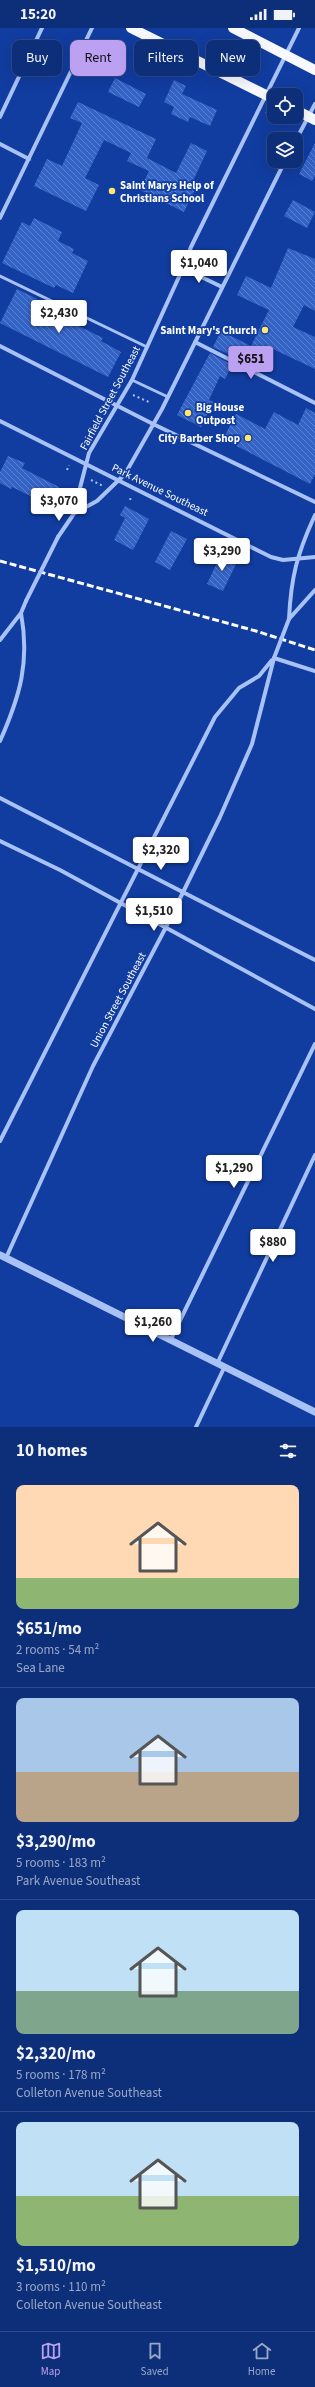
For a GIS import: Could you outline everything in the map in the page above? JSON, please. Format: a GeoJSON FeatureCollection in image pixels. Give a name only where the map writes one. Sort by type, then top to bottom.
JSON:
{"type":"FeatureCollection","features":[{"type":"Feature","properties":{"kind":"main road"},"geometry":{"type":"LineString","coordinates":[[131,28],[267,96]]}},
{"type":"Feature","properties":{"kind":"main road"},"geometry":{"type":"LineString","coordinates":[[233,28],[315,70]]}},
{"type":"Feature","properties":{"kind":"main road"},"geometry":{"type":"LineString","coordinates":[[303,114],[312,118]]}},
{"type":"Feature","properties":{"kind":"street"},"geometry":{"type":"LineString","coordinates":[[0,117],[42,28]]}},
{"type":"Feature","properties":{"kind":"street"},"geometry":{"type":"LineString","coordinates":[[0,218],[92,28]]}},
{"type":"Feature","properties":{"kind":"street","name":"Fairfield Street Southeast"},"geometry":{"type":"LineString","coordinates":[[274,88],[286,55],[299,28]]}},
{"type":"Feature","properties":{"kind":"street","name":"Fairfield Street Southeast"},"geometry":{"type":"LineString","coordinates":[[0,640],[21,613],[58,537],[73,515],[89,453],[132,380],[183,268],[191,247],[267,104]]}},
{"type":"Feature","properties":{"kind":"street"},"geometry":{"type":"LineString","coordinates":[[302,132],[312,118],[315,104]]}},
{"type":"Feature","properties":{"kind":"street"},"geometry":{"type":"LineString","coordinates":[[0,144],[29,159]]}},
{"type":"Feature","properties":{"kind":"street","name":"Fairfield Street Southeast"},"geometry":{"type":"LineString","coordinates":[[73,515],[97,501],[125,474],[168,397],[281,168]]}},
{"type":"Feature","properties":{"kind":"street"},"geometry":{"type":"LineString","coordinates":[[183,268],[222,286]]}},
{"type":"Feature","properties":{"kind":"street"},"geometry":{"type":"LineString","coordinates":[[195,342],[315,403]]}},
{"type":"Feature","properties":{"kind":"street"},"geometry":{"type":"LineString","coordinates":[[0,346],[153,424],[315,502]]}},
{"type":"Feature","properties":{"kind":"street","name":"Park Avenue Southeast"},"geometry":{"type":"LineString","coordinates":[[0,421],[271,557],[283,560],[315,557]]}},
{"type":"Feature","properties":{"kind":"street","name":"Union Street Southeast"},"geometry":{"type":"LineString","coordinates":[[3,1257],[93,1066],[166,929],[220,817],[252,744],[274,658],[289,619],[292,580],[296,559],[315,515]]}},
{"type":"Feature","properties":{"kind":"street","name":"Union Street Southeast"},"geometry":{"type":"LineString","coordinates":[[289,619],[315,590]]}},
{"type":"Feature","properties":{"kind":"street"},"geometry":{"type":"LineString","coordinates":[[0,741],[21,690],[26,637],[21,613]]}},
{"type":"Feature","properties":{"kind":"street"},"geometry":{"type":"LineString","coordinates":[[274,658],[315,671]]}},
{"type":"Feature","properties":{"kind":"street","name":"Union Street Southeast"},"geometry":{"type":"LineString","coordinates":[[0,1141],[216,717],[239,688],[259,676],[274,658]]}},
{"type":"Feature","properties":{"kind":"street"},"geometry":{"type":"LineString","coordinates":[[0,798],[315,960]]}},
{"type":"Feature","properties":{"kind":"street"},"geometry":{"type":"LineString","coordinates":[[0,841],[60,870],[315,1009]]}},
{"type":"Feature","properties":{"kind":"street"},"geometry":{"type":"LineString","coordinates":[[170,1341],[315,1044]]}},
{"type":"Feature","properties":{"kind":"street"},"geometry":{"type":"LineString","coordinates":[[196,1427],[220,1366],[315,1155]]}},
{"type":"Feature","properties":{"kind":"street"},"geometry":{"type":"LineString","coordinates":[[3,1257],[315,1412]]}},
{"type":"Feature","properties":{"kind":"lane"},"geometry":{"type":"LineString","coordinates":[[0,276],[147,347]]}},
{"type":"Feature","properties":{"kind":"lane"},"geometry":{"type":"LineString","coordinates":[[132,380],[168,397]]}},
{"type":"Feature","properties":{"kind":"path"},"geometry":{"type":"LineString","coordinates":[[133,395],[149,402]]}},
{"type":"Feature","properties":{"kind":"path"},"geometry":{"type":"LineString","coordinates":[[67,470],[69,465]]}},
{"type":"Feature","properties":{"kind":"path"},"geometry":{"type":"LineString","coordinates":[[91,480],[103,486]]}},
{"type":"Feature","properties":{"kind":"building"},"geometry":{"type":"Polygon","coordinates":[[[115,78],[146,94],[139,107],[108,92],[115,78]]]}},
{"type":"Feature","properties":{"kind":"building"},"geometry":{"type":"Polygon","coordinates":[[[174,80],[186,86],[182,94],[217,110],[210,126],[190,117],[188,122],[171,114],[174,107],[164,102],[174,80]]]}},
{"type":"Feature","properties":{"kind":"building"},"geometry":{"type":"Polygon","coordinates":[[[78,102],[156,139],[147,158],[176,173],[191,143],[207,151],[193,181],[198,183],[184,212],[140,190],[149,171],[127,161],[131,153],[104,140],[85,178],[99,185],[86,211],[34,186],[47,159],[62,166],[82,123],[70,118],[78,102]]]}},
{"type":"Feature","properties":{"kind":"building"},"geometry":{"type":"Polygon","coordinates":[[[315,143],[315,176],[312,181],[299,174],[315,143]]]}},
{"type":"Feature","properties":{"kind":"building"},"geometry":{"type":"Polygon","coordinates":[[[293,200],[315,212],[307,228],[284,216],[293,200]]]}},
{"type":"Feature","properties":{"kind":"building"},"geometry":{"type":"Polygon","coordinates":[[[34,218],[62,232],[58,241],[74,249],[72,253],[88,261],[73,293],[56,285],[54,288],[2,263],[22,222],[30,226],[34,218]]]}},
{"type":"Feature","properties":{"kind":"building"},"geometry":{"type":"Polygon","coordinates":[[[288,248],[315,259],[315,311],[304,305],[293,327],[315,337],[315,369],[271,348],[261,369],[213,347],[221,331],[251,346],[269,310],[237,295],[246,276],[271,288],[288,248]]]}},
{"type":"Feature","properties":{"kind":"building"},"geometry":{"type":"Polygon","coordinates":[[[17,289],[37,299],[34,304],[103,338],[101,341],[121,352],[108,377],[0,323],[17,289]]]}},
{"type":"Feature","properties":{"kind":"building"},"geometry":{"type":"Polygon","coordinates":[[[210,353],[232,365],[225,379],[220,376],[209,400],[213,402],[201,427],[177,415],[210,353]]]}},
{"type":"Feature","properties":{"kind":"building"},"geometry":{"type":"Polygon","coordinates":[[[306,408],[315,413],[315,474],[310,484],[223,439],[236,414],[265,429],[274,412],[298,425],[306,408]]]}},
{"type":"Feature","properties":{"kind":"building"},"geometry":{"type":"Polygon","coordinates":[[[8,456],[25,463],[22,468],[59,487],[49,505],[12,487],[11,489],[0,483],[0,472],[8,456]]]}},
{"type":"Feature","properties":{"kind":"building"},"geometry":{"type":"Polygon","coordinates":[[[125,506],[149,519],[133,550],[114,540],[125,518],[120,515],[125,506]]]}},
{"type":"Feature","properties":{"kind":"building"},"geometry":{"type":"Polygon","coordinates":[[[171,531],[187,539],[170,570],[155,562],[171,531]]]}},
{"type":"Feature","properties":{"kind":"building"},"geometry":{"type":"Polygon","coordinates":[[[222,552],[238,560],[223,591],[207,584],[222,552]]]}},
{"type":"Feature","properties":{"kind":"railway"},"geometry":{"type":"LineString","coordinates":[[0,561],[256,631],[315,650]]}},
{"type":"Feature","properties":{"kind":"place","name":"Saint Marys Help of Christians School"},"geometry":{"type":"Point","coordinates":[112,191]}},
{"type":"Feature","properties":{"kind":"place","name":"Saint Mary's Church"},"geometry":{"type":"Point","coordinates":[265,330]}},
{"type":"Feature","properties":{"kind":"place","name":"Big House Outpost"},"geometry":{"type":"Point","coordinates":[188,413]}},
{"type":"Feature","properties":{"kind":"place","name":"City Barber Shop"},"geometry":{"type":"Point","coordinates":[248,438]}}]}
